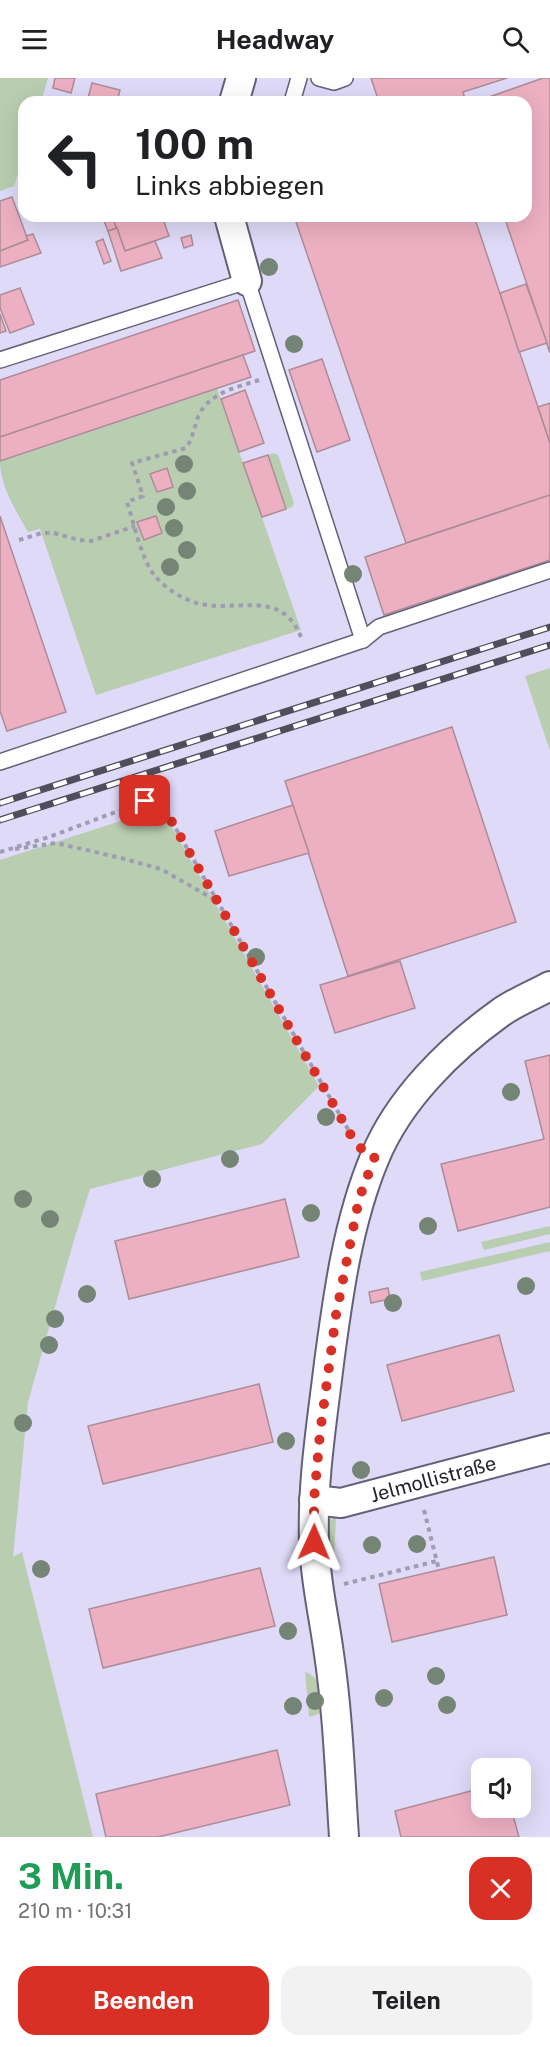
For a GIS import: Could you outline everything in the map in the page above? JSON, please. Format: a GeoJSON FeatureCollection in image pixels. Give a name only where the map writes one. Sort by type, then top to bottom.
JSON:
{"type":"FeatureCollection","features":[{"type":"Feature","properties":{"kind":"street"},"geometry":{"type":"LineString","coordinates":[[236,96],[241,78]]}},
{"type":"Feature","properties":{"kind":"street"},"geometry":{"type":"LineString","coordinates":[[231,222],[246,281]]}},
{"type":"Feature","properties":{"kind":"street"},"geometry":{"type":"LineString","coordinates":[[344,1837],[337,1723],[329,1653],[318,1590],[314,1542],[314,1500],[330,1352],[343,1273],[359,1199],[375,1156],[399,1113],[443,1059],[502,1012],[550,986]]}},
{"type":"Feature","properties":{"kind":"street","name":"Jelmollistraße"},"geometry":{"type":"LineString","coordinates":[[314,1500],[341,1503],[550,1448]]}},
{"type":"Feature","properties":{"kind":"lane"},"geometry":{"type":"LineString","coordinates":[[294,96],[299,78]]}},
{"type":"Feature","properties":{"kind":"lane"},"geometry":{"type":"LineString","coordinates":[[319,78],[334,82],[345,78]]}},
{"type":"Feature","properties":{"kind":"lane"},"geometry":{"type":"LineString","coordinates":[[0,360],[246,281],[363,640]]}},
{"type":"Feature","properties":{"kind":"lane"},"geometry":{"type":"LineString","coordinates":[[0,762],[363,640],[379,627],[550,570]]}},
{"type":"Feature","properties":{"kind":"path"},"geometry":{"type":"LineString","coordinates":[[276,374],[219,393],[199,415],[186,448],[132,463],[143,496],[127,502],[153,573],[163,584],[180,596],[198,604],[263,605],[281,612],[299,631],[308,658]]}},
{"type":"Feature","properties":{"kind":"path"},"geometry":{"type":"LineString","coordinates":[[19,540],[42,532],[91,541],[135,526]]}},
{"type":"Feature","properties":{"kind":"path"},"geometry":{"type":"LineString","coordinates":[[1,851],[49,837],[145,801],[164,808],[357,1146],[375,1156]]}},
{"type":"Feature","properties":{"kind":"path"},"geometry":{"type":"LineString","coordinates":[[1,851],[56,843],[100,853],[160,869],[215,900]]}},
{"type":"Feature","properties":{"kind":"path"},"geometry":{"type":"LineString","coordinates":[[418,1482],[439,1570]]}},
{"type":"Feature","properties":{"kind":"path"},"geometry":{"type":"LineString","coordinates":[[338,1586],[436,1561]]}},
{"type":"Feature","properties":{"kind":"green space"},"geometry":{"type":"Polygon","coordinates":[[[0,78],[48,78],[43,96],[18,96],[18,174],[14,186],[0,191],[0,78]]]}},
{"type":"Feature","properties":{"kind":"green space"},"geometry":{"type":"Polygon","coordinates":[[[217,388],[301,630],[96,695],[40,529],[28,532],[6,489],[0,461],[217,388]]]}},
{"type":"Feature","properties":{"kind":"green space"},"geometry":{"type":"Polygon","coordinates":[[[273,453],[278,455],[294,503],[292,507],[286,509],[268,455],[273,453]]]}},
{"type":"Feature","properties":{"kind":"green space"},"geometry":{"type":"Polygon","coordinates":[[[550,668],[550,751],[525,676],[550,668]]]}},
{"type":"Feature","properties":{"kind":"green space"},"geometry":{"type":"Polygon","coordinates":[[[161,808],[319,1086],[262,1144],[90,1189],[28,1402],[13,1557],[22,1552],[93,1837],[0,1837],[0,860],[161,808]]]}},
{"type":"Feature","properties":{"kind":"green space"},"geometry":{"type":"Polygon","coordinates":[[[550,1226],[550,1234],[484,1250],[481,1242],[550,1226]]]}},
{"type":"Feature","properties":{"kind":"green space"},"geometry":{"type":"Polygon","coordinates":[[[550,1242],[550,1251],[422,1281],[420,1272],[550,1242]]]}},
{"type":"Feature","properties":{"kind":"green space"},"geometry":{"type":"Polygon","coordinates":[[[336,1517],[334,1562],[325,1562],[326,1525],[329,1520],[336,1517]]]}},
{"type":"Feature","properties":{"kind":"green space"},"geometry":{"type":"Polygon","coordinates":[[[305,1672],[316,1679],[323,1695],[321,1713],[309,1717],[305,1672]]]}},
{"type":"Feature","properties":{"kind":"building"},"geometry":{"type":"Polygon","coordinates":[[[55,78],[75,78],[71,93],[53,88],[55,78]]]}},
{"type":"Feature","properties":{"kind":"building"},"geometry":{"type":"Polygon","coordinates":[[[371,78],[507,78],[463,92],[464,96],[377,96],[371,78]]]}},
{"type":"Feature","properties":{"kind":"building"},"geometry":{"type":"Polygon","coordinates":[[[543,78],[550,78],[550,353],[506,222],[532,222],[532,96],[492,96],[543,78]]]}},
{"type":"Feature","properties":{"kind":"building"},"geometry":{"type":"Polygon","coordinates":[[[92,83],[120,90],[118,96],[89,96],[92,83]]]}},
{"type":"Feature","properties":{"kind":"building"},"geometry":{"type":"Polygon","coordinates":[[[12,197],[18,213],[18,222],[21,222],[28,240],[0,251],[0,201],[12,197]]]}},
{"type":"Feature","properties":{"kind":"building"},"geometry":{"type":"Polygon","coordinates":[[[104,222],[114,222],[117,228],[108,231],[104,222]]]}},
{"type":"Feature","properties":{"kind":"building"},"geometry":{"type":"Polygon","coordinates":[[[114,222],[164,222],[169,236],[125,251],[114,222]]]}},
{"type":"Feature","properties":{"kind":"building"},"geometry":{"type":"Polygon","coordinates":[[[296,222],[476,222],[550,443],[550,495],[406,543],[296,222]]]}},
{"type":"Feature","properties":{"kind":"building"},"geometry":{"type":"Polygon","coordinates":[[[117,228],[125,251],[155,241],[162,258],[121,271],[108,231],[117,228]]]}},
{"type":"Feature","properties":{"kind":"building"},"geometry":{"type":"Polygon","coordinates":[[[33,234],[41,253],[0,267],[0,251],[28,240],[26,236],[33,234]]]}},
{"type":"Feature","properties":{"kind":"building"},"geometry":{"type":"Polygon","coordinates":[[[191,235],[193,245],[184,248],[181,238],[191,235]]]}},
{"type":"Feature","properties":{"kind":"building"},"geometry":{"type":"Polygon","coordinates":[[[103,239],[111,261],[104,264],[96,242],[103,239]]]}},
{"type":"Feature","properties":{"kind":"building"},"geometry":{"type":"Polygon","coordinates":[[[526,284],[547,343],[519,352],[500,293],[526,284]]]}},
{"type":"Feature","properties":{"kind":"building"},"geometry":{"type":"Polygon","coordinates":[[[20,288],[34,324],[10,333],[0,308],[0,295],[20,288]]]}},
{"type":"Feature","properties":{"kind":"building"},"geometry":{"type":"Polygon","coordinates":[[[238,300],[255,351],[0,437],[0,380],[238,300]]]}},
{"type":"Feature","properties":{"kind":"building"},"geometry":{"type":"Polygon","coordinates":[[[0,314],[6,331],[0,333],[0,314]]]}},
{"type":"Feature","properties":{"kind":"building"},"geometry":{"type":"Polygon","coordinates":[[[243,355],[251,377],[0,461],[0,437],[243,355]]]}},
{"type":"Feature","properties":{"kind":"building"},"geometry":{"type":"Polygon","coordinates":[[[322,359],[350,440],[317,452],[289,370],[322,359]]]}},
{"type":"Feature","properties":{"kind":"building"},"geometry":{"type":"Polygon","coordinates":[[[245,390],[264,443],[239,452],[221,399],[245,390]]]}},
{"type":"Feature","properties":{"kind":"building"},"geometry":{"type":"Polygon","coordinates":[[[550,403],[550,443],[538,407],[550,403]]]}},
{"type":"Feature","properties":{"kind":"building"},"geometry":{"type":"Polygon","coordinates":[[[268,455],[286,509],[262,517],[243,463],[268,455]]]}},
{"type":"Feature","properties":{"kind":"building"},"geometry":{"type":"Polygon","coordinates":[[[167,468],[173,487],[157,492],[150,474],[167,468]]]}},
{"type":"Feature","properties":{"kind":"building"},"geometry":{"type":"Polygon","coordinates":[[[550,495],[550,560],[384,615],[365,557],[550,495]]]}},
{"type":"Feature","properties":{"kind":"building"},"geometry":{"type":"Polygon","coordinates":[[[0,516],[66,712],[7,731],[0,711],[0,516]]]}},
{"type":"Feature","properties":{"kind":"building"},"geometry":{"type":"Polygon","coordinates":[[[156,516],[162,533],[144,540],[137,522],[156,516]]]}},
{"type":"Feature","properties":{"kind":"building"},"geometry":{"type":"Polygon","coordinates":[[[452,727],[516,922],[348,976],[285,781],[452,727]]]}},
{"type":"Feature","properties":{"kind":"building"},"geometry":{"type":"Polygon","coordinates":[[[293,805],[309,853],[229,876],[215,831],[293,805]]]}},
{"type":"Feature","properties":{"kind":"building"},"geometry":{"type":"Polygon","coordinates":[[[400,961],[415,1008],[335,1033],[320,985],[400,961]]]}},
{"type":"Feature","properties":{"kind":"building"},"geometry":{"type":"Polygon","coordinates":[[[550,1055],[550,1207],[458,1231],[441,1164],[544,1139],[525,1061],[550,1055]]]}},
{"type":"Feature","properties":{"kind":"building"},"geometry":{"type":"Polygon","coordinates":[[[285,1199],[299,1257],[129,1299],[115,1241],[285,1199]]]}},
{"type":"Feature","properties":{"kind":"building"},"geometry":{"type":"Polygon","coordinates":[[[388,1288],[390,1299],[371,1303],[369,1292],[388,1288]]]}},
{"type":"Feature","properties":{"kind":"building"},"geometry":{"type":"Polygon","coordinates":[[[499,1335],[514,1391],[402,1421],[387,1365],[499,1335]]]}},
{"type":"Feature","properties":{"kind":"building"},"geometry":{"type":"Polygon","coordinates":[[[259,1384],[273,1442],[103,1484],[88,1426],[259,1384]]]}},
{"type":"Feature","properties":{"kind":"building"},"geometry":{"type":"Polygon","coordinates":[[[494,1557],[507,1615],[392,1642],[379,1584],[494,1557]]]}},
{"type":"Feature","properties":{"kind":"building"},"geometry":{"type":"Polygon","coordinates":[[[260,1568],[275,1626],[103,1668],[89,1609],[260,1568]]]}},
{"type":"Feature","properties":{"kind":"building"},"geometry":{"type":"Polygon","coordinates":[[[277,1750],[290,1805],[158,1837],[106,1837],[96,1794],[277,1750]]]}},
{"type":"Feature","properties":{"kind":"building"},"geometry":{"type":"Polygon","coordinates":[[[471,1791],[471,1818],[514,1818],[519,1837],[401,1837],[395,1811],[471,1791]]]}},
{"type":"Feature","properties":{"kind":"railway"},"geometry":{"type":"LineString","coordinates":[[0,803],[550,627]]}},
{"type":"Feature","properties":{"kind":"railway"},"geometry":{"type":"LineString","coordinates":[[0,820],[550,645]]}},
{"type":"Feature","properties":{"kind":"route"},"geometry":{"type":"LineString","coordinates":[[145,801],[164,808],[357,1146],[375,1156],[359,1199],[343,1273],[330,1352],[314,1500],[314,1542]]}}]}
